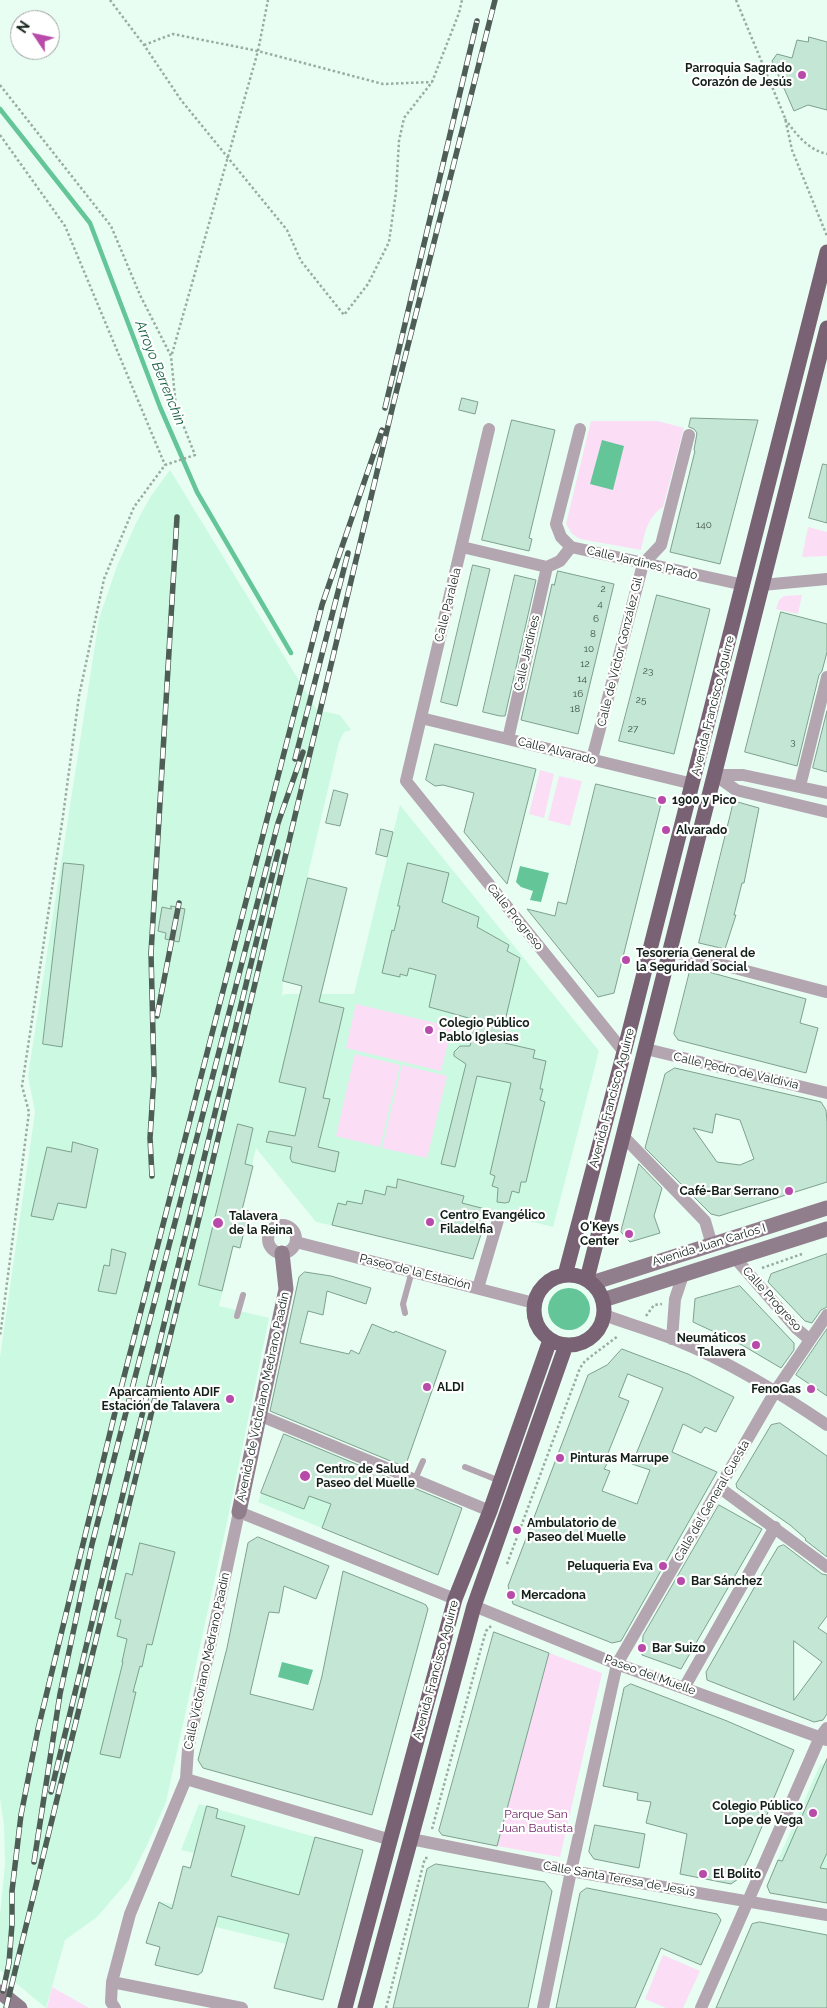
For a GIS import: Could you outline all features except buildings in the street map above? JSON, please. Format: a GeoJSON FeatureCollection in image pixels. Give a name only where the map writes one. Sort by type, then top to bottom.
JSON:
{"type":"FeatureCollection","features":[{"type":"Feature","properties":{"kind":"main road","name":"Avenida Francisco Aguirre"},"geometry":{"type":"LineString","coordinates":[[565,1274],[693,784],[827,252]]}},
{"type":"Feature","properties":{"kind":"main road","name":"Avenida Francisco Aguirre"},"geometry":{"type":"LineString","coordinates":[[589,1281],[623,1136],[827,328]]}},
{"type":"Feature","properties":{"kind":"main road"},"geometry":{"type":"LineString","coordinates":[[565,1274],[575,1275],[589,1281],[598,1291],[603,1308],[600,1326],[591,1337],[578,1344],[566,1345],[550,1340],[541,1332],[536,1324],[533,1312],[538,1292],[551,1279],[565,1274]]}},
{"type":"Feature","properties":{"kind":"main road","name":"Avenida Francisco Aguirre"},"geometry":{"type":"LineString","coordinates":[[346,2008],[455,1599],[490,1511],[550,1340]]}},
{"type":"Feature","properties":{"kind":"main road","name":"Avenida Francisco Aguirre"},"geometry":{"type":"LineString","coordinates":[[365,2008],[474,1606],[566,1345]]}},
{"type":"Feature","properties":{"kind":"street","name":"Calle Paralela"},"geometry":{"type":"LineString","coordinates":[[406,781],[489,429]]}},
{"type":"Feature","properties":{"kind":"street"},"geometry":{"type":"LineString","coordinates":[[571,547],[561,536],[556,524],[580,429]]}},
{"type":"Feature","properties":{"kind":"street","name":"Calle de Victor González Gil"},"geometry":{"type":"LineString","coordinates":[[592,760],[643,564],[661,545],[689,434]]}},
{"type":"Feature","properties":{"kind":"street"},"geometry":{"type":"LineString","coordinates":[[462,547],[546,567]]}},
{"type":"Feature","properties":{"kind":"street","name":"Calle Jardines Prado"},"geometry":{"type":"LineString","coordinates":[[546,567],[560,561],[571,547],[744,585]]}},
{"type":"Feature","properties":{"kind":"street","name":"Calle Jardines"},"geometry":{"type":"LineString","coordinates":[[508,739],[546,567]]}},
{"type":"Feature","properties":{"kind":"street"},"geometry":{"type":"LineString","coordinates":[[762,585],[827,579]]}},
{"type":"Feature","properties":{"kind":"street"},"geometry":{"type":"LineString","coordinates":[[800,786],[827,677]]}},
{"type":"Feature","properties":{"kind":"street","name":"Calle Alvarado"},"geometry":{"type":"LineString","coordinates":[[420,718],[693,784]]}},
{"type":"Feature","properties":{"kind":"street"},"geometry":{"type":"LineString","coordinates":[[715,775],[743,775],[827,793]]}},
{"type":"Feature","properties":{"kind":"street"},"geometry":{"type":"LineString","coordinates":[[715,775],[736,790],[827,812]]}},
{"type":"Feature","properties":{"kind":"street","name":"Calle Progreso"},"geometry":{"type":"LineString","coordinates":[[406,781],[624,1052]]}},
{"type":"Feature","properties":{"kind":"street"},"geometry":{"type":"LineString","coordinates":[[670,951],[827,992],[827,999]]}},
{"type":"Feature","properties":{"kind":"street","name":"Calle Pedro de Valdivia"},"geometry":{"type":"LineString","coordinates":[[646,1049],[827,1092]]}},
{"type":"Feature","properties":{"kind":"street"},"geometry":{"type":"LineString","coordinates":[[623,1136],[705,1221],[712,1245]]}},
{"type":"Feature","properties":{"kind":"street","name":"Avenida Juan Carlos I"},"geometry":{"type":"LineString","coordinates":[[589,1281],[712,1245],[827,1208]]}},
{"type":"Feature","properties":{"kind":"street"},"geometry":{"type":"LineString","coordinates":[[478,1288],[498,1220]]}},
{"type":"Feature","properties":{"kind":"street"},"geometry":{"type":"LineString","coordinates":[[278,1225],[288,1226],[295,1232],[296,1242],[291,1250],[282,1254],[274,1251],[268,1243],[268,1234],[278,1225]]}},
{"type":"Feature","properties":{"kind":"street","name":"Avenida Juan Carlos I"},"geometry":{"type":"LineString","coordinates":[[603,1308],[683,1275],[827,1229]]}},
{"type":"Feature","properties":{"kind":"street","name":"Paseo de la Estación"},"geometry":{"type":"LineString","coordinates":[[296,1242],[534,1303]]}},
{"type":"Feature","properties":{"kind":"street","name":"Avenida de Victoriano Medrano Paadin"},"geometry":{"type":"LineString","coordinates":[[239,1512],[261,1416],[286,1289],[282,1254]]}},
{"type":"Feature","properties":{"kind":"street","name":"Calle Progreso"},"geometry":{"type":"LineString","coordinates":[[735,1258],[809,1339]]}},
{"type":"Feature","properties":{"kind":"street"},"geometry":{"type":"LineString","coordinates":[[672,1339],[674,1305],[683,1275]]}},
{"type":"Feature","properties":{"kind":"street"},"geometry":{"type":"LineString","coordinates":[[603,1308],[718,1359],[776,1390],[827,1425]]}},
{"type":"Feature","properties":{"kind":"street","name":"Calle del General Cuesta"},"geometry":{"type":"LineString","coordinates":[[543,2008],[617,1664],[776,1390],[827,1315]]}},
{"type":"Feature","properties":{"kind":"street"},"geometry":{"type":"LineString","coordinates":[[261,1416],[490,1511]]}},
{"type":"Feature","properties":{"kind":"street"},"geometry":{"type":"LineString","coordinates":[[720,1488],[827,1567]]}},
{"type":"Feature","properties":{"kind":"street"},"geometry":{"type":"LineString","coordinates":[[239,1512],[455,1599]]}},
{"type":"Feature","properties":{"kind":"street","name":"Calle Victoriano Medrano Paadin"},"geometry":{"type":"LineString","coordinates":[[115,2008],[111,2002],[112,1982],[130,1914],[186,1779],[188,1749],[239,1512]]}},
{"type":"Feature","properties":{"kind":"street"},"geometry":{"type":"LineString","coordinates":[[684,1688],[775,1527]]}},
{"type":"Feature","properties":{"kind":"street","name":"Paseo del Muelle"},"geometry":{"type":"LineString","coordinates":[[474,1606],[617,1664],[825,1735]]}},
{"type":"Feature","properties":{"kind":"street"},"geometry":{"type":"LineString","coordinates":[[700,2008],[747,1900],[825,1735]]}},
{"type":"Feature","properties":{"kind":"street"},"geometry":{"type":"LineString","coordinates":[[186,1779],[391,1840]]}},
{"type":"Feature","properties":{"kind":"street","name":"Calle Santa Teresa de Jesús"},"geometry":{"type":"LineString","coordinates":[[411,1839],[571,1871],[747,1900],[827,1916]]}},
{"type":"Feature","properties":{"kind":"street"},"geometry":{"type":"LineString","coordinates":[[112,1982],[242,2008]]}},
{"type":"Feature","properties":{"kind":"street"},"geometry":{"type":"LineString","coordinates":[[0,1992],[20,2008]]}},
{"type":"Feature","properties":{"kind":"lane"},"geometry":{"type":"LineString","coordinates":[[405,1313],[403,1304],[412,1271]]}},
{"type":"Feature","properties":{"kind":"lane"},"geometry":{"type":"LineString","coordinates":[[237,1316],[243,1295]]}},
{"type":"Feature","properties":{"kind":"lane"},"geometry":{"type":"LineString","coordinates":[[415,1479],[423,1461]]}},
{"type":"Feature","properties":{"kind":"lane"},"geometry":{"type":"LineString","coordinates":[[465,1467],[500,1481]]}},
{"type":"Feature","properties":{"kind":"path"},"geometry":{"type":"LineString","coordinates":[[110,0],[144,44],[181,100],[287,230],[301,261],[344,315],[368,284],[389,242],[396,192],[399,141],[404,118],[432,82],[459,13],[462,0]]}},
{"type":"Feature","properties":{"kind":"path"},"geometry":{"type":"LineString","coordinates":[[0,1337],[29,1112],[22,1086],[62,825],[79,696],[104,579],[134,507],[165,465],[195,455],[176,407],[172,356],[258,51],[268,0]]}},
{"type":"Feature","properties":{"kind":"path"},"geometry":{"type":"LineString","coordinates":[[736,0],[785,118],[792,150],[827,236]]}},
{"type":"Feature","properties":{"kind":"path"},"geometry":{"type":"LineString","coordinates":[[144,44],[172,34],[258,51],[383,84],[432,82]]}},
{"type":"Feature","properties":{"kind":"path"},"geometry":{"type":"LineString","coordinates":[[0,86],[111,226],[140,295],[172,356]]}},
{"type":"Feature","properties":{"kind":"path"},"geometry":{"type":"LineString","coordinates":[[785,118],[802,141],[817,151],[827,154]]}},
{"type":"Feature","properties":{"kind":"path"},"geometry":{"type":"LineString","coordinates":[[0,135],[65,226],[165,465]]}},
{"type":"Feature","properties":{"kind":"path"},"geometry":{"type":"LineString","coordinates":[[765,1267],[809,1252]]}},
{"type":"Feature","properties":{"kind":"path"},"geometry":{"type":"LineString","coordinates":[[641,1319],[649,1314],[654,1304],[663,1304]]}},
{"type":"Feature","properties":{"kind":"path"},"geometry":{"type":"LineString","coordinates":[[505,1568],[580,1368],[585,1361],[598,1353],[617,1336],[626,1334]]}},
{"type":"Feature","properties":{"kind":"path"},"geometry":{"type":"LineString","coordinates":[[434,1836],[432,1830],[480,1652],[486,1631],[491,1627]]}},
{"type":"Feature","properties":{"kind":"path"},"geometry":{"type":"LineString","coordinates":[[386,2008],[425,1858],[430,1858]]}},
{"type":"Feature","properties":{"kind":"shaded area"},"geometry":{"type":"Polygon","coordinates":[[[602,440],[624,446],[613,490],[590,484],[602,440]]]}},
{"type":"Feature","properties":{"kind":"shaded area"},"geometry":{"type":"Polygon","coordinates":[[[170,470],[317,710],[340,715],[351,730],[344,732],[339,742],[283,981],[282,996],[285,994],[354,994],[400,805],[599,1051],[553,1227],[388,1186],[374,1235],[316,1222],[256,1148],[242,1209],[249,1211],[245,1229],[240,1248],[233,1247],[219,1306],[269,1318],[225,1532],[166,1802],[129,1880],[97,1917],[65,1940],[46,2008],[0,1970],[0,1916],[5,1864],[4,1825],[0,1798],[0,1357],[35,1112],[28,1076],[99,619],[117,566],[137,521],[151,496],[170,470]]]}},
{"type":"Feature","properties":{"kind":"shaded area"},"geometry":{"type":"Polygon","coordinates":[[[520,866],[549,873],[541,902],[530,900],[533,891],[521,887],[516,882],[520,866]]]}},
{"type":"Feature","properties":{"kind":"shaded area"},"geometry":{"type":"Polygon","coordinates":[[[569,1288],[584,1294],[590,1309],[584,1324],[569,1330],[554,1324],[548,1309],[554,1294],[569,1288]]]}},
{"type":"Feature","properties":{"kind":"shaded area","name":"Centro de Salud Paseo del Muelle"},"geometry":{"type":"Polygon","coordinates":[[[283,1437],[348,1460],[322,1528],[258,1502],[283,1437]]]}},
{"type":"Feature","properties":{"kind":"shaded area"},"geometry":{"type":"Polygon","coordinates":[[[282,1662],[313,1670],[308,1685],[278,1677],[282,1662]]]}},
{"type":"Feature","properties":{"kind":"shaded area","name":"Colegio Público Lope de Vega"},"geometry":{"type":"Polygon","coordinates":[[[827,1762],[827,1869],[778,1860],[820,1765],[827,1762]]]}},
{"type":"Feature","properties":{"kind":"shaded area"},"geometry":{"type":"Polygon","coordinates":[[[199,1804],[315,1837],[286,1944],[216,1927],[214,1929],[159,1902],[173,1904],[183,1866],[190,1868],[194,1853],[181,1850],[199,1804]]]}},
{"type":"Feature","properties":{"kind":"green space"},"geometry":{"type":"Polygon","coordinates":[[[591,421],[658,421],[684,428],[663,507],[650,521],[641,550],[580,539],[572,534],[566,524],[591,421]]]}},
{"type":"Feature","properties":{"kind":"green space"},"geometry":{"type":"Polygon","coordinates":[[[808,527],[827,532],[827,556],[802,557],[808,527]]]}},
{"type":"Feature","properties":{"kind":"green space"},"geometry":{"type":"Polygon","coordinates":[[[802,595],[798,614],[776,609],[779,600],[784,596],[802,595]]]}},
{"type":"Feature","properties":{"kind":"green space"},"geometry":{"type":"Polygon","coordinates":[[[540,770],[554,774],[544,818],[529,814],[540,770]]]}},
{"type":"Feature","properties":{"kind":"green space"},"geometry":{"type":"Polygon","coordinates":[[[559,776],[582,781],[570,826],[548,820],[559,776]]]}},
{"type":"Feature","properties":{"kind":"green space"},"geometry":{"type":"Polygon","coordinates":[[[356,1004],[452,1027],[441,1071],[346,1048],[356,1004]]]}},
{"type":"Feature","properties":{"kind":"green space"},"geometry":{"type":"Polygon","coordinates":[[[355,1054],[400,1065],[380,1147],[336,1136],[355,1054]]]}},
{"type":"Feature","properties":{"kind":"green space"},"geometry":{"type":"Polygon","coordinates":[[[402,1065],[447,1076],[427,1158],[382,1148],[402,1065]]]}},
{"type":"Feature","properties":{"kind":"green space","name":"Parque San Juan Bautista"},"geometry":{"type":"Polygon","coordinates":[[[549,1653],[602,1673],[560,1857],[497,1846],[549,1653]]]}},
{"type":"Feature","properties":{"kind":"green space"},"geometry":{"type":"Polygon","coordinates":[[[663,1955],[700,1971],[683,2008],[666,2008],[645,1999],[663,1955]]]}},
{"type":"Feature","properties":{"kind":"green space"},"geometry":{"type":"Polygon","coordinates":[[[52,1987],[89,2008],[47,2008],[52,1987]]]}},
{"type":"Feature","properties":{"kind":"waterway","name":"Arroyo Berrenchin"},"geometry":{"type":"LineString","coordinates":[[0,109],[90,223],[160,407],[197,492],[291,653]]}},
{"type":"Feature","properties":{"kind":"railway"},"geometry":{"type":"LineString","coordinates":[[6,2008],[200,1214],[393,405],[495,0]]}},
{"type":"Feature","properties":{"kind":"railway"},"geometry":{"type":"LineString","coordinates":[[385,408],[477,21]]}},
{"type":"Feature","properties":{"kind":"railway"},"geometry":{"type":"LineString","coordinates":[[3,1991],[9,1963],[12,1891],[21,1815],[38,1729],[118,1400],[322,605],[382,430]]}},
{"type":"Feature","properties":{"kind":"railway"},"geometry":{"type":"LineString","coordinates":[[152,1176],[150,1138],[154,1076],[151,953],[177,517]]}},
{"type":"Feature","properties":{"kind":"railway"},"geometry":{"type":"LineString","coordinates":[[295,759],[348,553]]}},
{"type":"Feature","properties":{"kind":"railway"},"geometry":{"type":"LineString","coordinates":[[34,1862],[60,1694],[92,1544],[278,823],[303,752]]}},
{"type":"Feature","properties":{"kind":"railway"},"geometry":{"type":"LineString","coordinates":[[51,1792],[278,852]]}},
{"type":"Feature","properties":{"kind":"railway"},"geometry":{"type":"LineString","coordinates":[[157,1016],[179,903]]}},
{"type":"Feature","properties":{"kind":"place","name":"Parroquia Sagrado Corazón de Jesús"},"geometry":{"type":"Point","coordinates":[802,75]}},
{"type":"Feature","properties":{"kind":"place","name":"1900 y Pico"},"geometry":{"type":"Point","coordinates":[662,800]}},
{"type":"Feature","properties":{"kind":"place","name":"Alvarado"},"geometry":{"type":"Point","coordinates":[666,830]}},
{"type":"Feature","properties":{"kind":"place","name":"Tesorería General de la Seguridad Social"},"geometry":{"type":"Point","coordinates":[626,960]}},
{"type":"Feature","properties":{"kind":"place","name":"Colegio Público Pablo Iglesias"},"geometry":{"type":"Point","coordinates":[429,1030]}},
{"type":"Feature","properties":{"kind":"place","name":"Café-Bar Serrano"},"geometry":{"type":"Point","coordinates":[789,1191]}},
{"type":"Feature","properties":{"kind":"place","name":"Centro Evangélico Filadelfia"},"geometry":{"type":"Point","coordinates":[430,1222]}},
{"type":"Feature","properties":{"kind":"place","name":"Talavera de la Reina"},"geometry":{"type":"Point","coordinates":[218,1223]}},
{"type":"Feature","properties":{"kind":"place","name":"O'Keys Center"},"geometry":{"type":"Point","coordinates":[629,1234]}},
{"type":"Feature","properties":{"kind":"place","name":"Neumáticos Talavera"},"geometry":{"type":"Point","coordinates":[756,1345]}},
{"type":"Feature","properties":{"kind":"place","name":"ALDI"},"geometry":{"type":"Point","coordinates":[427,1387]}},
{"type":"Feature","properties":{"kind":"place","name":"FenoGas"},"geometry":{"type":"Point","coordinates":[811,1389]}},
{"type":"Feature","properties":{"kind":"place","name":"Aparcamiento ADIF Estación de Talavera"},"geometry":{"type":"Point","coordinates":[230,1399]}},
{"type":"Feature","properties":{"kind":"place","name":"Pinturas Marrupe"},"geometry":{"type":"Point","coordinates":[560,1458]}},
{"type":"Feature","properties":{"kind":"place","name":"Centro de Salud Paseo del Muelle"},"geometry":{"type":"Point","coordinates":[305,1476]}},
{"type":"Feature","properties":{"kind":"place","name":"Ambulatorio de Paseo del Muelle"},"geometry":{"type":"Point","coordinates":[517,1530]}},
{"type":"Feature","properties":{"kind":"place","name":"Peluqueria Eva"},"geometry":{"type":"Point","coordinates":[663,1566]}},
{"type":"Feature","properties":{"kind":"place","name":"Bar Sánchez"},"geometry":{"type":"Point","coordinates":[681,1581]}},
{"type":"Feature","properties":{"kind":"place","name":"Mercadona"},"geometry":{"type":"Point","coordinates":[511,1595]}},
{"type":"Feature","properties":{"kind":"place","name":"Bar Suizo"},"geometry":{"type":"Point","coordinates":[642,1648]}},
{"type":"Feature","properties":{"kind":"place","name":"Colegio Público Lope de Vega"},"geometry":{"type":"Point","coordinates":[813,1813]}},
{"type":"Feature","properties":{"kind":"place","name":"El Bolito"},"geometry":{"type":"Point","coordinates":[703,1874]}}]}
